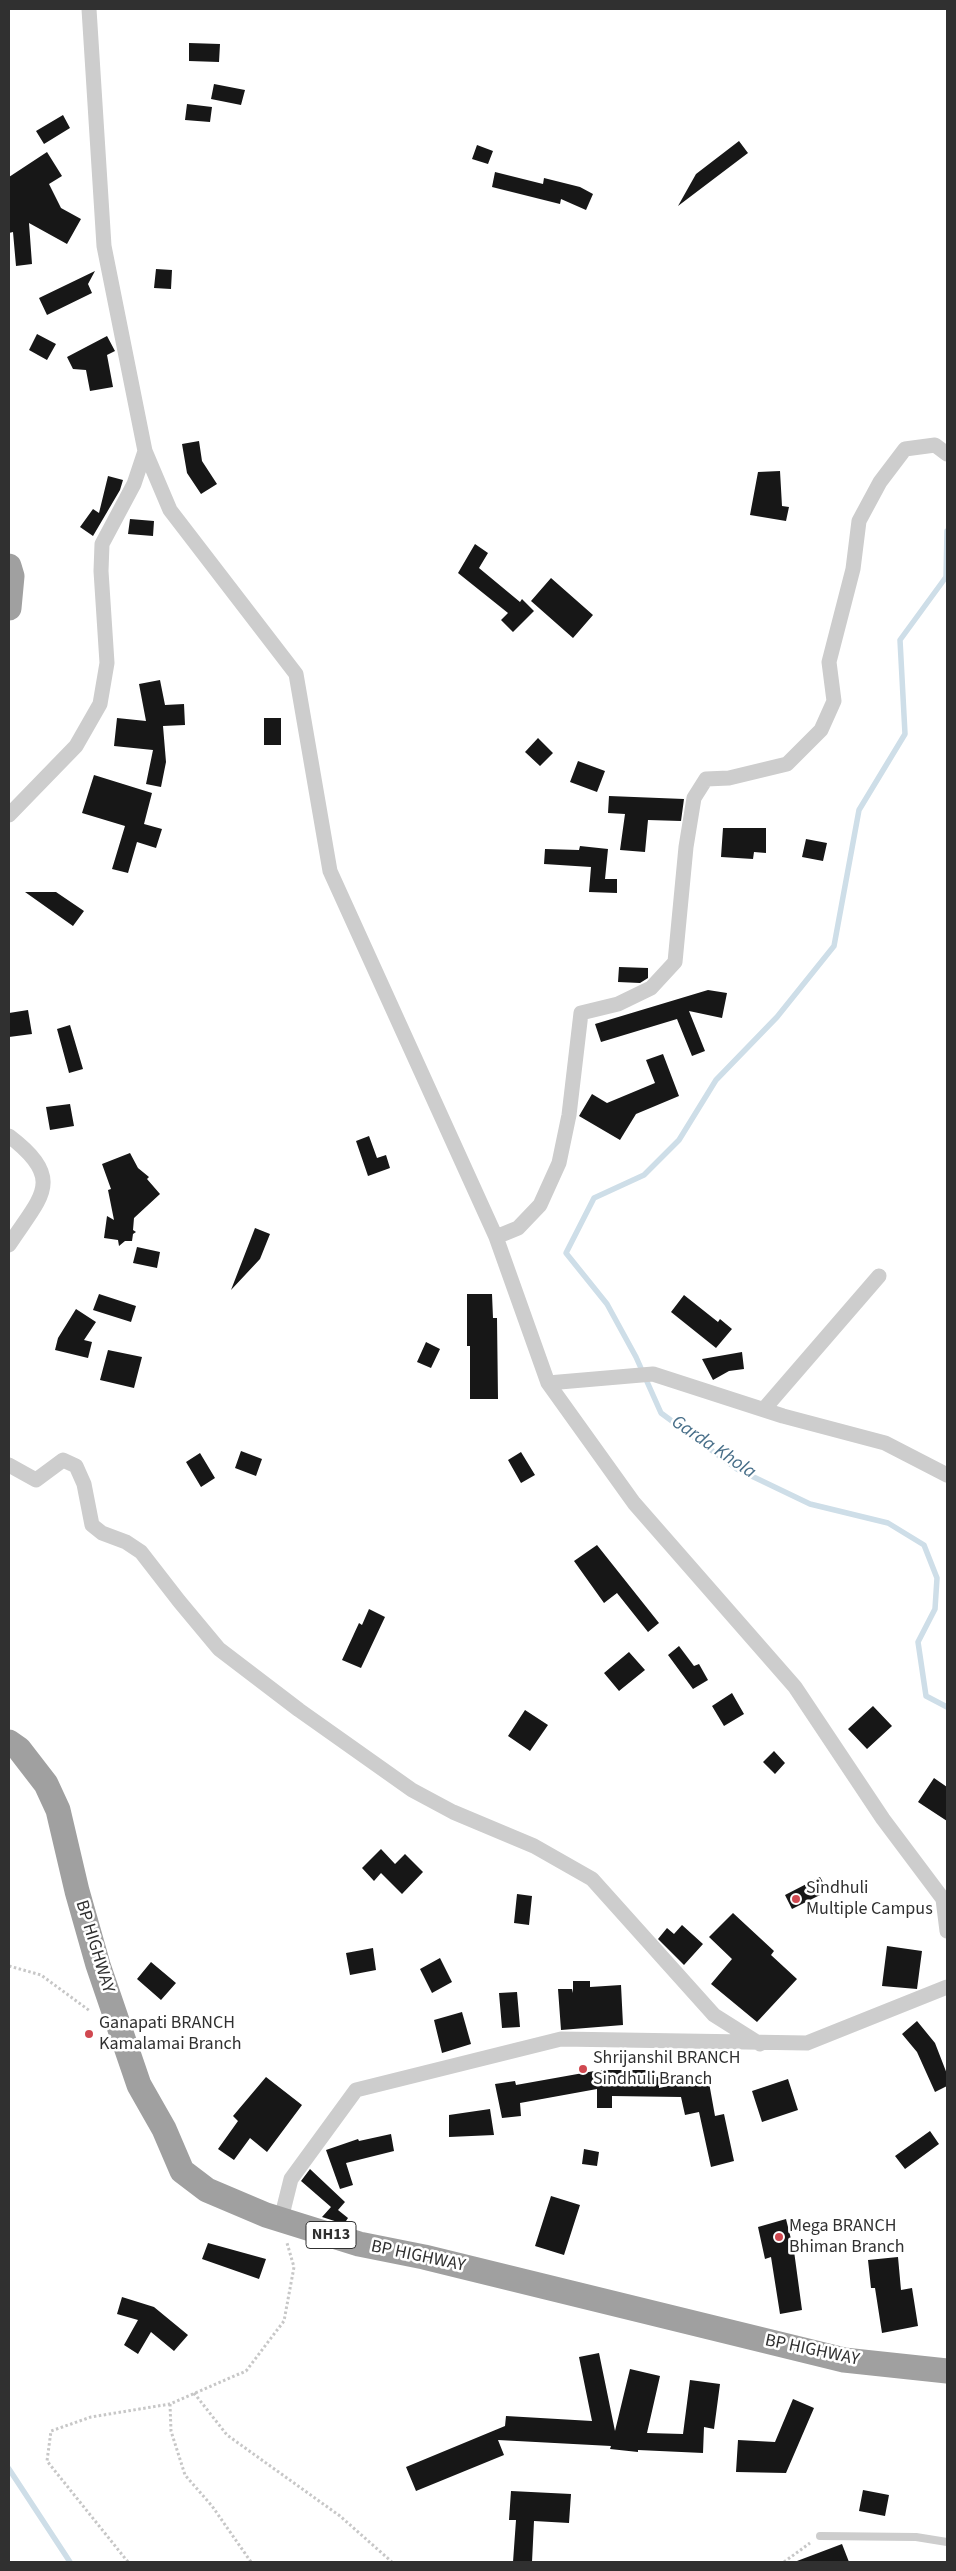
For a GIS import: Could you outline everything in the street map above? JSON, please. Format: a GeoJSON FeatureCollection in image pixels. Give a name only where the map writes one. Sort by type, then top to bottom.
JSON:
{"type":"FeatureCollection","features":[{"type":"Feature","properties":{"kind":"highway"},"geometry":{"type":"LineString","coordinates":[[9,566],[12,576],[9,608]]}},
{"type":"Feature","properties":{"kind":"highway","name":"BP HIGHWAY"},"geometry":{"type":"LineString","coordinates":[[9,1742],[19,1749],[46,1784],[58,1810],[77,1891],[98,1965],[139,2085],[164,2129],[182,2171],[207,2190],[281,2219],[359,2244],[424,2257],[844,2360],[947,2371]]}},
{"type":"Feature","properties":{"kind":"street"},"geometry":{"type":"LineString","coordinates":[[89,9],[104,246],[145,451],[170,510],[296,674],[330,871],[496,1237],[548,1383],[634,1503],[795,1687],[883,1819],[943,1899],[947,1931]]}},
{"type":"Feature","properties":{"kind":"street"},"geometry":{"type":"LineString","coordinates":[[496,1237],[518,1228],[540,1205],[559,1163],[569,1115],[581,1013],[618,1004],[651,988],[674,962],[686,847],[694,798],[706,779],[729,778],[787,764],[822,730],[834,701],[829,662],[853,569],[860,521],[880,482],[905,449],[935,445],[947,454]]}},
{"type":"Feature","properties":{"kind":"street"},"geometry":{"type":"LineString","coordinates":[[9,815],[76,746],[100,704],[107,663],[101,571],[102,544],[134,484],[145,451]]}},
{"type":"Feature","properties":{"kind":"street"},"geometry":{"type":"LineString","coordinates":[[9,1136],[21,1145],[42,1170],[43,1194],[9,1245]]}},
{"type":"Feature","properties":{"kind":"street"},"geometry":{"type":"LineString","coordinates":[[764,1409],[879,1276]]}},
{"type":"Feature","properties":{"kind":"street"},"geometry":{"type":"LineString","coordinates":[[548,1383],[625,1378],[654,1374],[764,1409],[885,1443],[947,1475]]}},
{"type":"Feature","properties":{"kind":"street"},"geometry":{"type":"LineString","coordinates":[[9,1465],[36,1480],[63,1460],[76,1466],[84,1484],[92,1525],[102,1533],[126,1542],[141,1552],[179,1602],[219,1648],[299,1710],[412,1790],[454,1812],[534,1846],[592,1879],[642,1932],[675,1974],[714,2015],[760,2044]]}},
{"type":"Feature","properties":{"kind":"street"},"geometry":{"type":"LineString","coordinates":[[281,2219],[291,2178],[356,2090],[561,2039],[760,2044],[807,2043],[947,1987]]}},
{"type":"Feature","properties":{"kind":"lane"},"geometry":{"type":"LineString","coordinates":[[820,2536],[916,2537],[947,2542]]}},
{"type":"Feature","properties":{"kind":"path"},"geometry":{"type":"LineString","coordinates":[[9,1966],[41,1975],[97,2017]]}},
{"type":"Feature","properties":{"kind":"path"},"geometry":{"type":"LineString","coordinates":[[128,2562],[47,2462],[51,2431],[91,2417],[170,2404],[246,2371],[284,2321],[294,2267],[281,2219]]}},
{"type":"Feature","properties":{"kind":"path"},"geometry":{"type":"LineString","coordinates":[[194,2393],[227,2435],[340,2516],[392,2562]]}},
{"type":"Feature","properties":{"kind":"path"},"geometry":{"type":"LineString","coordinates":[[170,2404],[171,2431],[184,2475],[212,2506],[251,2562]]}},
{"type":"Feature","properties":{"kind":"path"},"geometry":{"type":"LineString","coordinates":[[784,2562],[820,2536]]}},
{"type":"Feature","properties":{"kind":"building"},"geometry":{"type":"Polygon","coordinates":[[[189,43],[220,44],[219,62],[189,61],[189,43]]]}},
{"type":"Feature","properties":{"kind":"building"},"geometry":{"type":"Polygon","coordinates":[[[214,84],[245,90],[241,105],[211,99],[214,84]]]}},
{"type":"Feature","properties":{"kind":"building"},"geometry":{"type":"Polygon","coordinates":[[[187,104],[212,107],[210,122],[185,120],[187,104]]]}},
{"type":"Feature","properties":{"kind":"building"},"geometry":{"type":"Polygon","coordinates":[[[63,115],[70,128],[44,144],[36,131],[63,115]]]}},
{"type":"Feature","properties":{"kind":"building"},"geometry":{"type":"Polygon","coordinates":[[[739,141],[748,153],[678,206],[696,174],[739,141]]]}},
{"type":"Feature","properties":{"kind":"building"},"geometry":{"type":"Polygon","coordinates":[[[477,145],[493,151],[488,164],[472,159],[477,145]]]}},
{"type":"Feature","properties":{"kind":"building"},"geometry":{"type":"Polygon","coordinates":[[[47,152],[62,176],[49,184],[61,208],[81,219],[67,244],[29,223],[32,264],[16,266],[13,232],[9,233],[9,177],[47,152]]]}},
{"type":"Feature","properties":{"kind":"building"},"geometry":{"type":"Polygon","coordinates":[[[495,172],[543,184],[544,178],[580,187],[593,194],[586,210],[561,199],[560,204],[492,187],[495,172]]]}},
{"type":"Feature","properties":{"kind":"building"},"geometry":{"type":"Polygon","coordinates":[[[156,269],[172,270],[171,289],[154,288],[156,269]]]}},
{"type":"Feature","properties":{"kind":"building"},"geometry":{"type":"Polygon","coordinates":[[[95,271],[88,284],[92,293],[47,315],[39,298],[95,271]]]}},
{"type":"Feature","properties":{"kind":"building"},"geometry":{"type":"Polygon","coordinates":[[[37,334],[56,344],[47,360],[29,350],[37,334]]]}},
{"type":"Feature","properties":{"kind":"building"},"geometry":{"type":"Polygon","coordinates":[[[107,336],[115,351],[107,355],[113,387],[90,391],[86,370],[73,369],[67,357],[107,336]]]}},
{"type":"Feature","properties":{"kind":"building"},"geometry":{"type":"Polygon","coordinates":[[[199,441],[202,461],[217,484],[201,494],[187,473],[182,444],[199,441]]]}},
{"type":"Feature","properties":{"kind":"building"},"geometry":{"type":"Polygon","coordinates":[[[780,471],[782,506],[789,507],[786,521],[750,515],[758,472],[780,471]]]}},
{"type":"Feature","properties":{"kind":"building"},"geometry":{"type":"Polygon","coordinates":[[[108,476],[123,480],[120,490],[93,536],[80,527],[93,509],[99,513],[108,476]]]}},
{"type":"Feature","properties":{"kind":"building"},"geometry":{"type":"Polygon","coordinates":[[[130,519],[154,521],[153,536],[128,534],[130,519]]]}},
{"type":"Feature","properties":{"kind":"building"},"geometry":{"type":"Polygon","coordinates":[[[475,544],[488,553],[479,568],[520,602],[522,599],[534,611],[513,632],[501,620],[508,613],[458,573],[475,544]]]}},
{"type":"Feature","properties":{"kind":"building"},"geometry":{"type":"Polygon","coordinates":[[[551,578],[593,615],[573,638],[531,601],[551,578]]]}},
{"type":"Feature","properties":{"kind":"building"},"geometry":{"type":"Polygon","coordinates":[[[160,680],[165,705],[184,704],[185,725],[163,726],[166,762],[161,787],[146,784],[153,750],[114,746],[117,718],[146,721],[139,684],[160,680]]]}},
{"type":"Feature","properties":{"kind":"building"},"geometry":{"type":"Polygon","coordinates":[[[264,718],[281,718],[281,745],[264,745],[264,718]]]}},
{"type":"Feature","properties":{"kind":"building"},"geometry":{"type":"Polygon","coordinates":[[[538,738],[553,753],[540,766],[525,752],[538,738]]]}},
{"type":"Feature","properties":{"kind":"building"},"geometry":{"type":"Polygon","coordinates":[[[578,761],[605,771],[597,792],[570,782],[578,761]]]}},
{"type":"Feature","properties":{"kind":"building"},"geometry":{"type":"Polygon","coordinates":[[[94,775],[152,793],[144,824],[162,829],[156,848],[137,842],[128,873],[112,869],[125,826],[82,813],[94,775]]]}},
{"type":"Feature","properties":{"kind":"building"},"geometry":{"type":"Polygon","coordinates":[[[609,796],[684,799],[681,821],[648,820],[645,852],[620,850],[625,814],[608,813],[609,796]]]}},
{"type":"Feature","properties":{"kind":"building"},"geometry":{"type":"Polygon","coordinates":[[[723,828],[766,828],[766,853],[754,852],[753,859],[721,857],[723,828]]]}},
{"type":"Feature","properties":{"kind":"building"},"geometry":{"type":"Polygon","coordinates":[[[806,839],[827,843],[823,861],[802,857],[806,839]]]}},
{"type":"Feature","properties":{"kind":"building"},"geometry":{"type":"Polygon","coordinates":[[[580,846],[608,849],[605,879],[617,879],[617,893],[589,892],[591,867],[544,864],[545,849],[579,850],[580,846]]]}},
{"type":"Feature","properties":{"kind":"building"},"geometry":{"type":"Polygon","coordinates":[[[25,892],[56,892],[84,911],[73,926],[25,892]]]}},
{"type":"Feature","properties":{"kind":"building"},"geometry":{"type":"Polygon","coordinates":[[[619,967],[648,968],[648,978],[640,983],[618,982],[619,967]]]}},
{"type":"Feature","properties":{"kind":"building"},"geometry":{"type":"Polygon","coordinates":[[[708,990],[727,993],[722,1018],[689,1011],[705,1051],[692,1056],[677,1019],[601,1042],[595,1024],[708,990]]]}},
{"type":"Feature","properties":{"kind":"building"},"geometry":{"type":"Polygon","coordinates":[[[28,1010],[32,1034],[9,1037],[9,1013],[28,1010]]]}},
{"type":"Feature","properties":{"kind":"building"},"geometry":{"type":"Polygon","coordinates":[[[70,1025],[83,1069],[69,1073],[57,1029],[70,1025]]]}},
{"type":"Feature","properties":{"kind":"building"},"geometry":{"type":"Polygon","coordinates":[[[663,1054],[679,1096],[636,1114],[620,1140],[579,1116],[592,1094],[607,1103],[655,1083],[646,1060],[663,1054]]]}},
{"type":"Feature","properties":{"kind":"building"},"geometry":{"type":"Polygon","coordinates":[[[70,1104],[74,1126],[50,1130],[46,1107],[70,1104]]]}},
{"type":"Feature","properties":{"kind":"building"},"geometry":{"type":"Polygon","coordinates":[[[369,1136],[377,1158],[386,1155],[390,1168],[368,1176],[356,1141],[369,1136]]]}},
{"type":"Feature","properties":{"kind":"building"},"geometry":{"type":"Polygon","coordinates":[[[130,1153],[138,1168],[149,1177],[147,1179],[160,1194],[134,1218],[133,1230],[136,1232],[133,1234],[132,1241],[125,1241],[119,1246],[118,1240],[104,1238],[107,1216],[114,1220],[108,1190],[111,1189],[102,1164],[130,1153]]]}},
{"type":"Feature","properties":{"kind":"building"},"geometry":{"type":"Polygon","coordinates":[[[255,1228],[270,1234],[260,1259],[231,1290],[255,1228]]]}},
{"type":"Feature","properties":{"kind":"building"},"geometry":{"type":"Polygon","coordinates":[[[137,1247],[160,1252],[157,1268],[133,1263],[137,1247]]]}},
{"type":"Feature","properties":{"kind":"building"},"geometry":{"type":"Polygon","coordinates":[[[99,1294],[136,1306],[131,1322],[93,1310],[99,1294]]]}},
{"type":"Feature","properties":{"kind":"building"},"geometry":{"type":"Polygon","coordinates":[[[467,1294],[492,1294],[493,1318],[497,1318],[498,1399],[470,1399],[470,1346],[467,1346],[467,1294]]]}},
{"type":"Feature","properties":{"kind":"building"},"geometry":{"type":"Polygon","coordinates":[[[684,1295],[718,1322],[720,1319],[732,1329],[716,1348],[671,1312],[684,1295]]]}},
{"type":"Feature","properties":{"kind":"building"},"geometry":{"type":"Polygon","coordinates":[[[76,1309],[96,1322],[84,1340],[92,1342],[88,1358],[55,1350],[58,1338],[76,1309]]]}},
{"type":"Feature","properties":{"kind":"building"},"geometry":{"type":"Polygon","coordinates":[[[426,1342],[440,1349],[431,1368],[417,1362],[426,1342]]]}},
{"type":"Feature","properties":{"kind":"building"},"geometry":{"type":"Polygon","coordinates":[[[108,1350],[142,1357],[134,1388],[100,1380],[108,1350]]]}},
{"type":"Feature","properties":{"kind":"building"},"geometry":{"type":"Polygon","coordinates":[[[742,1352],[744,1369],[729,1371],[713,1380],[702,1359],[742,1352]]]}},
{"type":"Feature","properties":{"kind":"building"},"geometry":{"type":"Polygon","coordinates":[[[241,1451],[262,1459],[256,1476],[235,1468],[241,1451]]]}},
{"type":"Feature","properties":{"kind":"building"},"geometry":{"type":"Polygon","coordinates":[[[521,1452],[535,1475],[521,1483],[508,1460],[521,1452]]]}},
{"type":"Feature","properties":{"kind":"building"},"geometry":{"type":"Polygon","coordinates":[[[200,1453],[215,1478],[201,1487],[186,1462],[200,1453]]]}},
{"type":"Feature","properties":{"kind":"building"},"geometry":{"type":"Polygon","coordinates":[[[597,1545],[659,1623],[648,1632],[617,1593],[604,1603],[574,1561],[597,1545]]]}},
{"type":"Feature","properties":{"kind":"building"},"geometry":{"type":"Polygon","coordinates":[[[369,1609],[385,1617],[361,1668],[342,1660],[359,1623],[362,1625],[369,1609]]]}},
{"type":"Feature","properties":{"kind":"building"},"geometry":{"type":"Polygon","coordinates":[[[679,1646],[694,1666],[699,1664],[708,1680],[693,1689],[668,1655],[679,1646]]]}},
{"type":"Feature","properties":{"kind":"building"},"geometry":{"type":"Polygon","coordinates":[[[629,1652],[645,1670],[619,1691],[604,1673],[629,1652]]]}},
{"type":"Feature","properties":{"kind":"building"},"geometry":{"type":"Polygon","coordinates":[[[732,1693],[744,1714],[724,1726],[712,1706],[732,1693]]]}},
{"type":"Feature","properties":{"kind":"building"},"geometry":{"type":"Polygon","coordinates":[[[873,1706],[892,1726],[867,1749],[848,1729],[873,1706]]]}},
{"type":"Feature","properties":{"kind":"building"},"geometry":{"type":"Polygon","coordinates":[[[525,1710],[548,1725],[530,1751],[508,1736],[525,1710]]]}},
{"type":"Feature","properties":{"kind":"building"},"geometry":{"type":"Polygon","coordinates":[[[774,1751],[785,1763],[775,1774],[763,1762],[774,1751]]]}},
{"type":"Feature","properties":{"kind":"building"},"geometry":{"type":"Polygon","coordinates":[[[934,1778],[947,1787],[947,1821],[918,1802],[934,1778]]]}},
{"type":"Feature","properties":{"kind":"building"},"geometry":{"type":"Polygon","coordinates":[[[381,1849],[395,1864],[405,1854],[423,1872],[402,1894],[381,1873],[374,1881],[362,1868],[381,1849]]]}},
{"type":"Feature","properties":{"kind":"building"},"geometry":{"type":"Polygon","coordinates":[[[820,1877],[828,1891],[792,1909],[785,1895],[820,1877]]]}},
{"type":"Feature","properties":{"kind":"building"},"geometry":{"type":"Polygon","coordinates":[[[517,1894],[532,1896],[529,1925],[514,1923],[517,1894]]]}},
{"type":"Feature","properties":{"kind":"building"},"geometry":{"type":"Polygon","coordinates":[[[733,1913],[774,1951],[771,1955],[797,1979],[757,2022],[711,1984],[732,1959],[709,1937],[733,1913]]]}},
{"type":"Feature","properties":{"kind":"building"},"geometry":{"type":"Polygon","coordinates":[[[682,1925],[703,1944],[684,1965],[658,1939],[667,1928],[674,1934],[682,1925]]]}},
{"type":"Feature","properties":{"kind":"building"},"geometry":{"type":"Polygon","coordinates":[[[887,1946],[922,1951],[917,1989],[882,1986],[887,1946]]]}},
{"type":"Feature","properties":{"kind":"building"},"geometry":{"type":"Polygon","coordinates":[[[373,1948],[376,1970],[350,1975],[346,1953],[373,1948]]]}},
{"type":"Feature","properties":{"kind":"building"},"geometry":{"type":"Polygon","coordinates":[[[440,1958],[452,1982],[432,1993],[420,1969],[440,1958]]]}},
{"type":"Feature","properties":{"kind":"building"},"geometry":{"type":"Polygon","coordinates":[[[151,1962],[176,1983],[161,2000],[137,1979],[151,1962]]]}},
{"type":"Feature","properties":{"kind":"building"},"geometry":{"type":"Polygon","coordinates":[[[573,1981],[590,1981],[590,1987],[621,1985],[623,2025],[561,2030],[558,1989],[572,1989],[573,1993],[573,1981]]]}},
{"type":"Feature","properties":{"kind":"building"},"geometry":{"type":"Polygon","coordinates":[[[517,1992],[520,2027],[502,2028],[499,1993],[517,1992]]]}},
{"type":"Feature","properties":{"kind":"building"},"geometry":{"type":"Polygon","coordinates":[[[462,2012],[471,2044],[442,2053],[434,2020],[462,2012]]]}},
{"type":"Feature","properties":{"kind":"building"},"geometry":{"type":"Polygon","coordinates":[[[917,2021],[935,2043],[947,2074],[947,2086],[935,2092],[917,2052],[902,2034],[917,2021]]]}},
{"type":"Feature","properties":{"kind":"building"},"geometry":{"type":"Polygon","coordinates":[[[600,2070],[655,2070],[655,2077],[659,2077],[659,2088],[708,2077],[715,2116],[724,2114],[734,2161],[711,2167],[699,2112],[685,2115],[681,2097],[612,2096],[612,2108],[597,2108],[597,2089],[520,2103],[521,2116],[502,2118],[495,2084],[515,2081],[516,2085],[600,2070]]]}},
{"type":"Feature","properties":{"kind":"building"},"geometry":{"type":"Polygon","coordinates":[[[266,2077],[302,2105],[267,2152],[250,2138],[234,2160],[218,2149],[238,2121],[233,2116],[266,2077]]]}},
{"type":"Feature","properties":{"kind":"building"},"geometry":{"type":"Polygon","coordinates":[[[788,2079],[798,2110],[762,2122],[752,2091],[788,2079]]]}},
{"type":"Feature","properties":{"kind":"building"},"geometry":{"type":"Polygon","coordinates":[[[490,2109],[494,2135],[449,2137],[449,2115],[490,2109]]]}},
{"type":"Feature","properties":{"kind":"building"},"geometry":{"type":"Polygon","coordinates":[[[930,2131],[939,2144],[905,2169],[895,2156],[930,2131]]]}},
{"type":"Feature","properties":{"kind":"building"},"geometry":{"type":"Polygon","coordinates":[[[391,2134],[394,2151],[346,2163],[353,2185],[340,2189],[326,2150],[358,2139],[359,2141],[391,2134]]]}},
{"type":"Feature","properties":{"kind":"building"},"geometry":{"type":"Polygon","coordinates":[[[584,2149],[599,2152],[597,2166],[582,2164],[584,2149]]]}},
{"type":"Feature","properties":{"kind":"building"},"geometry":{"type":"Polygon","coordinates":[[[310,2169],[345,2202],[338,2210],[348,2218],[344,2224],[322,2217],[331,2207],[301,2181],[310,2169]]]}},
{"type":"Feature","properties":{"kind":"building"},"geometry":{"type":"Polygon","coordinates":[[[551,2196],[580,2205],[564,2255],[535,2246],[551,2196]]]}},
{"type":"Feature","properties":{"kind":"building"},"geometry":{"type":"Polygon","coordinates":[[[786,2219],[794,2251],[802,2310],[780,2314],[771,2257],[765,2259],[758,2227],[786,2219]]]}},
{"type":"Feature","properties":{"kind":"building"},"geometry":{"type":"Polygon","coordinates":[[[208,2243],[266,2259],[259,2279],[202,2259],[208,2243]]]}},
{"type":"Feature","properties":{"kind":"building"},"geometry":{"type":"Polygon","coordinates":[[[898,2257],[901,2290],[912,2288],[918,2326],[882,2333],[875,2288],[871,2288],[868,2260],[898,2257]]]}},
{"type":"Feature","properties":{"kind":"building"},"geometry":{"type":"Polygon","coordinates":[[[122,2297],[154,2307],[188,2335],[174,2351],[151,2332],[138,2354],[124,2345],[138,2320],[117,2314],[122,2297]]]}},
{"type":"Feature","properties":{"kind":"building"},"geometry":{"type":"Polygon","coordinates":[[[599,2353],[615,2431],[630,2369],[660,2376],[647,2433],[683,2434],[690,2380],[720,2384],[714,2429],[704,2427],[703,2453],[638,2450],[638,2452],[610,2449],[611,2446],[498,2440],[504,2455],[416,2491],[406,2467],[505,2426],[506,2416],[592,2421],[579,2357],[599,2353]]]}},
{"type":"Feature","properties":{"kind":"building"},"geometry":{"type":"Polygon","coordinates":[[[793,2399],[814,2408],[786,2473],[736,2472],[738,2440],[775,2442],[793,2399]]]}},
{"type":"Feature","properties":{"kind":"building"},"geometry":{"type":"Polygon","coordinates":[[[863,2490],[889,2495],[885,2516],[859,2511],[863,2490]]]}},
{"type":"Feature","properties":{"kind":"building"},"geometry":{"type":"Polygon","coordinates":[[[511,2491],[571,2494],[569,2523],[534,2521],[532,2562],[513,2562],[516,2520],[509,2520],[511,2491]]]}},
{"type":"Feature","properties":{"kind":"building"},"geometry":{"type":"Polygon","coordinates":[[[842,2544],[849,2562],[797,2562],[797,2561],[842,2544]]]}},
{"type":"Feature","properties":{"kind":"waterway","name":"Garda Khola"},"geometry":{"type":"LineString","coordinates":[[947,531],[946,577],[900,640],[905,734],[859,810],[834,946],[777,1017],[716,1080],[679,1140],[644,1175],[594,1198],[566,1253],[607,1304],[636,1357],[661,1413],[737,1469],[810,1504],[888,1523],[924,1545],[937,1578],[935,1609],[918,1642],[926,1696],[947,1707]]}},
{"type":"Feature","properties":{"kind":"waterway"},"geometry":{"type":"LineString","coordinates":[[9,2469],[70,2562]]}},
{"type":"Feature","properties":{"kind":"place","name":"Sindhuli Multiple Campus"},"geometry":{"type":"Point","coordinates":[796,1899]}},
{"type":"Feature","properties":{"kind":"place","name":"Ganapati BRANCH Kamalamai Branch"},"geometry":{"type":"Point","coordinates":[89,2034]}},
{"type":"Feature","properties":{"kind":"place","name":"Shrijanshil BRANCH Sindhuli Branch"},"geometry":{"type":"Point","coordinates":[583,2069]}},
{"type":"Feature","properties":{"kind":"place","name":"Mega BRANCH Bhiman Branch"},"geometry":{"type":"Point","coordinates":[779,2237]}}]}
